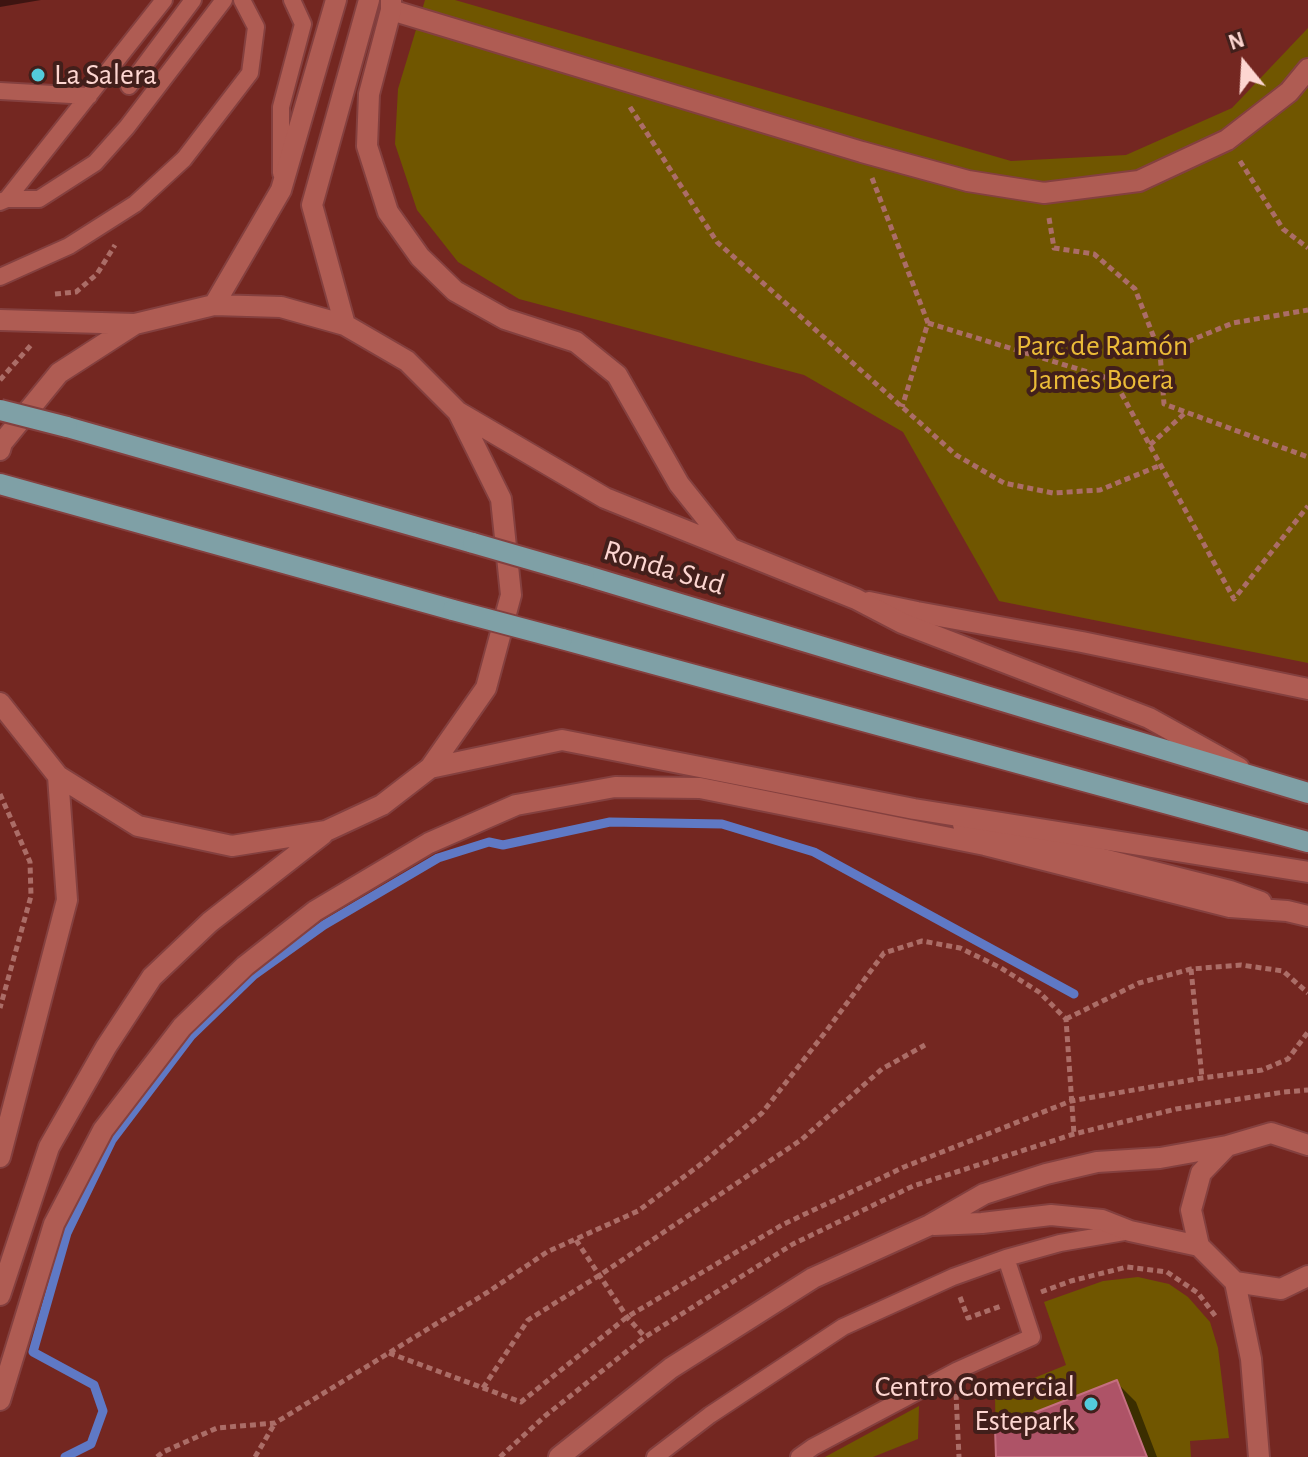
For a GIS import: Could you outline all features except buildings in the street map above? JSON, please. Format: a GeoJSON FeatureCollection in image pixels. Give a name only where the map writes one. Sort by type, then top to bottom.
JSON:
{"type":"FeatureCollection","features":[{"type":"Feature","properties":{"kind":"main road"},"geometry":{"type":"LineString","coordinates":[[214,305],[281,190],[336,0]]}},
{"type":"Feature","properties":{"kind":"main road"},"geometry":{"type":"LineString","coordinates":[[345,325],[312,205],[369,0]]}},
{"type":"Feature","properties":{"kind":"main road"},"geometry":{"type":"LineString","coordinates":[[730,548],[679,484],[617,375],[576,342],[505,319],[455,291],[420,257],[388,212],[367,146],[369,94],[391,5],[610,76],[862,152],[968,181],[1044,193],[1139,181],[1227,140],[1289,92],[1308,69]]}},
{"type":"Feature","properties":{"kind":"main road"},"geometry":{"type":"LineString","coordinates":[[0,320],[135,324],[214,305],[281,307],[345,325],[407,361],[458,412],[605,498],[856,599],[902,623],[1149,718],[1260,779]]}},
{"type":"Feature","properties":{"kind":"main road"},"geometry":{"type":"LineString","coordinates":[[0,450],[2,443],[59,373],[135,324]]}},
{"type":"Feature","properties":{"kind":"main road","name":"Ronda Sud"},"geometry":{"type":"LineString","coordinates":[[0,410],[584,575],[1308,793]]}},
{"type":"Feature","properties":{"kind":"main road"},"geometry":{"type":"LineString","coordinates":[[0,1295],[49,1147],[106,1047],[152,977],[210,922],[326,831],[382,805],[430,768],[486,688],[511,595],[501,499],[458,412]]}},
{"type":"Feature","properties":{"kind":"main road"},"geometry":{"type":"LineString","coordinates":[[0,484],[1308,842]]}},
{"type":"Feature","properties":{"kind":"main road"},"geometry":{"type":"LineString","coordinates":[[856,599],[1308,689]]}},
{"type":"Feature","properties":{"kind":"main road"},"geometry":{"type":"LineString","coordinates":[[0,704],[58,776],[138,826],[232,846],[326,831]]}},
{"type":"Feature","properties":{"kind":"main road"},"geometry":{"type":"LineString","coordinates":[[430,768],[562,740],[914,809],[1308,872]]}},
{"type":"Feature","properties":{"kind":"main road"},"geometry":{"type":"LineString","coordinates":[[0,1157],[67,900],[58,776]]}},
{"type":"Feature","properties":{"kind":"main road"},"geometry":{"type":"LineString","coordinates":[[0,1400],[54,1224],[103,1130],[182,1027],[245,966],[315,911],[429,843],[516,805],[615,787],[700,788],[985,845],[1230,907],[1287,911]]}},
{"type":"Feature","properties":{"kind":"main road"},"geometry":{"type":"LineString","coordinates":[[914,809],[986,831],[1230,891],[1308,916]]}},
{"type":"Feature","properties":{"kind":"main road"},"geometry":{"type":"LineString","coordinates":[[559,1457],[671,1368],[813,1278],[930,1225],[984,1194],[1097,1162],[1160,1158],[1227,1146],[1271,1133],[1308,1145]]}},
{"type":"Feature","properties":{"kind":"main road"},"geometry":{"type":"LineString","coordinates":[[1227,1146],[1201,1173],[1191,1210],[1199,1246],[1235,1282],[1251,1359],[1259,1457]]}},
{"type":"Feature","properties":{"kind":"main road"},"geometry":{"type":"LineString","coordinates":[[930,1225],[1051,1215],[1102,1220],[1130,1231],[1199,1246]]}},
{"type":"Feature","properties":{"kind":"main road"},"geometry":{"type":"LineString","coordinates":[[1235,1282],[1281,1289],[1308,1276]]}},
{"type":"Feature","properties":{"kind":"lane"},"geometry":{"type":"LineString","coordinates":[[4,201],[164,0]]}},
{"type":"Feature","properties":{"kind":"lane"},"geometry":{"type":"LineString","coordinates":[[129,86],[193,0]]}},
{"type":"Feature","properties":{"kind":"lane"},"geometry":{"type":"LineString","coordinates":[[4,201],[39,199],[95,163],[127,127],[224,0]]}},
{"type":"Feature","properties":{"kind":"lane"},"geometry":{"type":"LineString","coordinates":[[0,277],[69,246],[135,204],[184,159],[250,73],[256,27],[242,0]]}},
{"type":"Feature","properties":{"kind":"lane"},"geometry":{"type":"LineString","coordinates":[[281,190],[281,107],[303,24],[292,0]]}},
{"type":"Feature","properties":{"kind":"lane"},"geometry":{"type":"LineString","coordinates":[[0,91],[89,96]]}},
{"type":"Feature","properties":{"kind":"lane"},"geometry":{"type":"LineString","coordinates":[[655,1457],[710,1415],[843,1327],[953,1277],[1006,1258],[1060,1243],[1130,1231]]}},
{"type":"Feature","properties":{"kind":"lane"},"geometry":{"type":"LineString","coordinates":[[799,1457],[956,1371],[1032,1337],[1006,1258]]}},
{"type":"Feature","properties":{"kind":"path"},"geometry":{"type":"LineString","coordinates":[[610,76],[717,242],[956,455],[1004,483],[1053,493],[1100,490],[1161,465]]}},
{"type":"Feature","properties":{"kind":"path"},"geometry":{"type":"LineString","coordinates":[[1227,140],[1283,229],[1308,248]]}},
{"type":"Feature","properties":{"kind":"path"},"geometry":{"type":"LineString","coordinates":[[862,152],[928,323],[902,407]]}},
{"type":"Feature","properties":{"kind":"path"},"geometry":{"type":"LineString","coordinates":[[1044,193],[1054,248],[1094,254],[1135,289],[1160,353],[1164,404],[1308,457]]}},
{"type":"Feature","properties":{"kind":"path"},"geometry":{"type":"LineString","coordinates":[[1160,353],[1233,323],[1308,310]]}},
{"type":"Feature","properties":{"kind":"path"},"geometry":{"type":"LineString","coordinates":[[928,323],[1114,380],[1234,599],[1308,506]]}},
{"type":"Feature","properties":{"kind":"path"},"geometry":{"type":"LineString","coordinates":[[1150,445],[1185,413]]}},
{"type":"Feature","properties":{"kind":"path"},"geometry":{"type":"LineString","coordinates":[[0,794],[30,862],[31,896],[0,1008]]}},
{"type":"Feature","properties":{"kind":"path"},"geometry":{"type":"LineString","coordinates":[[157,1457],[217,1428],[275,1423],[488,1292],[547,1252],[638,1211],[762,1113],[884,953],[922,941],[960,948],[1001,968],[1039,992],[1066,1019],[1074,1134]]}},
{"type":"Feature","properties":{"kind":"path"},"geometry":{"type":"LineString","coordinates":[[1066,1019],[1139,983],[1191,969],[1241,965],[1283,971],[1308,993]]}},
{"type":"Feature","properties":{"kind":"path"},"geometry":{"type":"LineString","coordinates":[[1191,969],[1202,1078]]}},
{"type":"Feature","properties":{"kind":"path"},"geometry":{"type":"LineString","coordinates":[[389,1353],[521,1402],[627,1317],[782,1225],[904,1167],[1071,1101],[1262,1070],[1288,1059],[1308,1032]]}},
{"type":"Feature","properties":{"kind":"path"},"geometry":{"type":"LineString","coordinates":[[483,1388],[528,1320],[801,1140],[882,1069],[925,1045]]}},
{"type":"Feature","properties":{"kind":"path"},"geometry":{"type":"LineString","coordinates":[[576,1240],[627,1317],[645,1337]]}},
{"type":"Feature","properties":{"kind":"path"},"geometry":{"type":"LineString","coordinates":[[953,1277],[968,1318],[1071,1281],[1127,1267],[1167,1272],[1198,1293],[1220,1322]]}},
{"type":"Feature","properties":{"kind":"path"},"geometry":{"type":"LineString","coordinates":[[255,1457],[275,1423]]}},
{"type":"Feature","properties":{"kind":"path"},"geometry":{"type":"LineString","coordinates":[[958,1425],[959,1457]]}},
{"type":"Feature","properties":{"kind":"green space","name":"Parc de Ramón James Boera"},"geometry":{"type":"Polygon","coordinates":[[[425,0],[455,0],[1011,161],[1126,155],[1232,108],[1308,28],[1308,663],[999,601],[903,432],[804,375],[519,299],[458,262],[417,210],[395,144],[398,89],[425,0]]]}},
{"type":"Feature","properties":{"kind":"green space"},"geometry":{"type":"Polygon","coordinates":[[[1138,1277],[1169,1284],[1188,1297],[1210,1322],[1218,1348],[1229,1438],[1190,1441],[1191,1457],[996,1457],[995,1394],[1066,1365],[1044,1302],[1103,1281],[1138,1277]]]}},
{"type":"Feature","properties":{"kind":"green space"},"geometry":{"type":"Polygon","coordinates":[[[919,1406],[918,1439],[873,1457],[825,1457],[919,1406]]]}},
{"type":"Feature","properties":{"kind":"waterway"},"geometry":{"type":"LineString","coordinates":[[65,1457],[91,1444],[103,1411],[94,1385],[33,1352],[67,1233],[112,1140],[191,1036],[254,975],[324,925],[438,858],[489,842],[503,845],[610,822],[722,824],[814,852],[1074,994]]}},
{"type":"Feature","properties":{"kind":"place","name":"La Salera"},"geometry":{"type":"Point","coordinates":[38,75]}},
{"type":"Feature","properties":{"kind":"place","name":"Centro Comercial Estepark"},"geometry":{"type":"Point","coordinates":[1091,1404]}}]}
